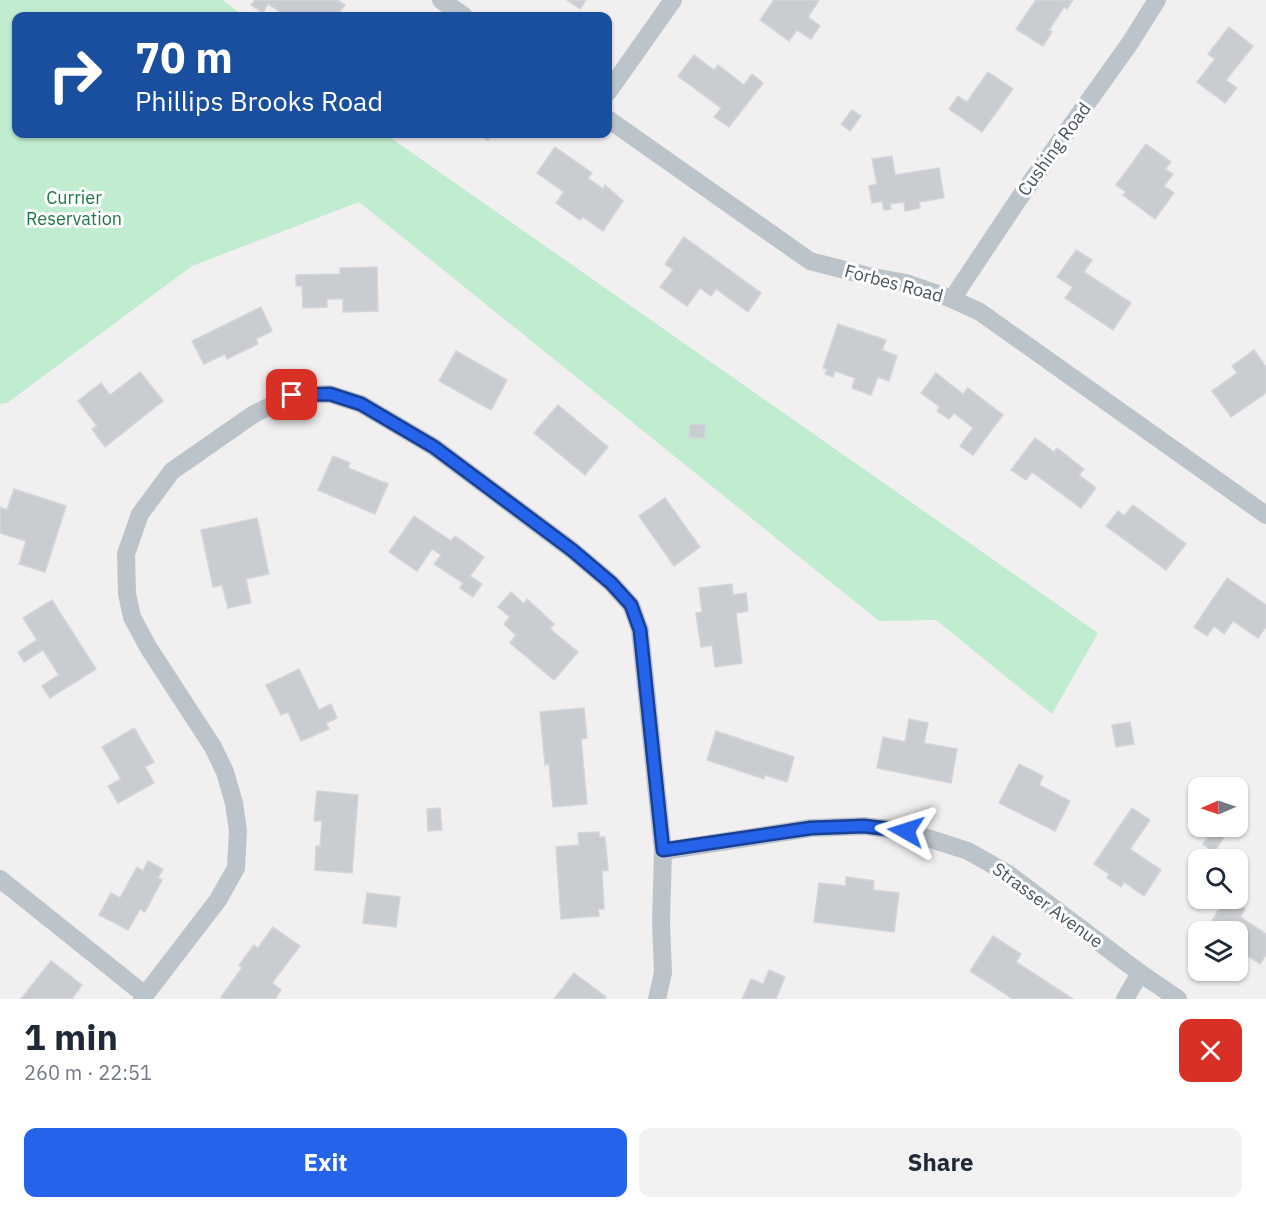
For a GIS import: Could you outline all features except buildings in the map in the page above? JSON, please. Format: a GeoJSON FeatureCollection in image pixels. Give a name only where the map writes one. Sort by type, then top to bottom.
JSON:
{"type":"FeatureCollection","features":[{"type":"Feature","properties":{"kind":"street"},"geometry":{"type":"LineString","coordinates":[[441,0],[458,12]]}},
{"type":"Feature","properties":{"kind":"street"},"geometry":{"type":"LineString","coordinates":[[612,86],[673,0]]}},
{"type":"Feature","properties":{"kind":"street","name":"Cushing Road"},"geometry":{"type":"LineString","coordinates":[[952,299],[1018,200],[1131,43],[1157,0]]}},
{"type":"Feature","properties":{"kind":"street","name":"Forbes Road"},"geometry":{"type":"LineString","coordinates":[[612,122],[810,261],[906,283],[952,299],[980,312],[1266,515]]}},
{"type":"Feature","properties":{"kind":"street"},"geometry":{"type":"LineString","coordinates":[[0,879],[143,997],[218,900],[236,868],[238,831],[234,803],[225,772],[217,756],[148,647],[132,617],[127,594],[126,554],[140,514],[172,471],[254,414],[292,395],[330,394],[361,404],[434,447],[572,550],[611,583],[631,605],[640,630],[663,850],[661,921],[663,972],[657,999]]}},
{"type":"Feature","properties":{"kind":"street","name":"Strasser Avenue"},"geometry":{"type":"LineString","coordinates":[[663,850],[811,828],[864,826],[906,831],[968,851],[1007,873],[1178,999]]}},
{"type":"Feature","properties":{"kind":"street"},"geometry":{"type":"LineString","coordinates":[[1125,999],[1140,973]]}},
{"type":"Feature","properties":{"kind":"green space","name":"Currier Reservation"},"geometry":{"type":"Polygon","coordinates":[[[0,0],[223,0],[238,12],[12,12],[12,138],[391,138],[1098,633],[1052,714],[936,620],[879,621],[359,202],[192,266],[7,403],[0,404],[0,0]]]}},
{"type":"Feature","properties":{"kind":"route"},"geometry":{"type":"LineString","coordinates":[[292,395],[330,394],[361,404],[434,447],[572,550],[611,583],[631,605],[640,630],[663,850],[811,828],[864,826],[906,831]]}}]}
